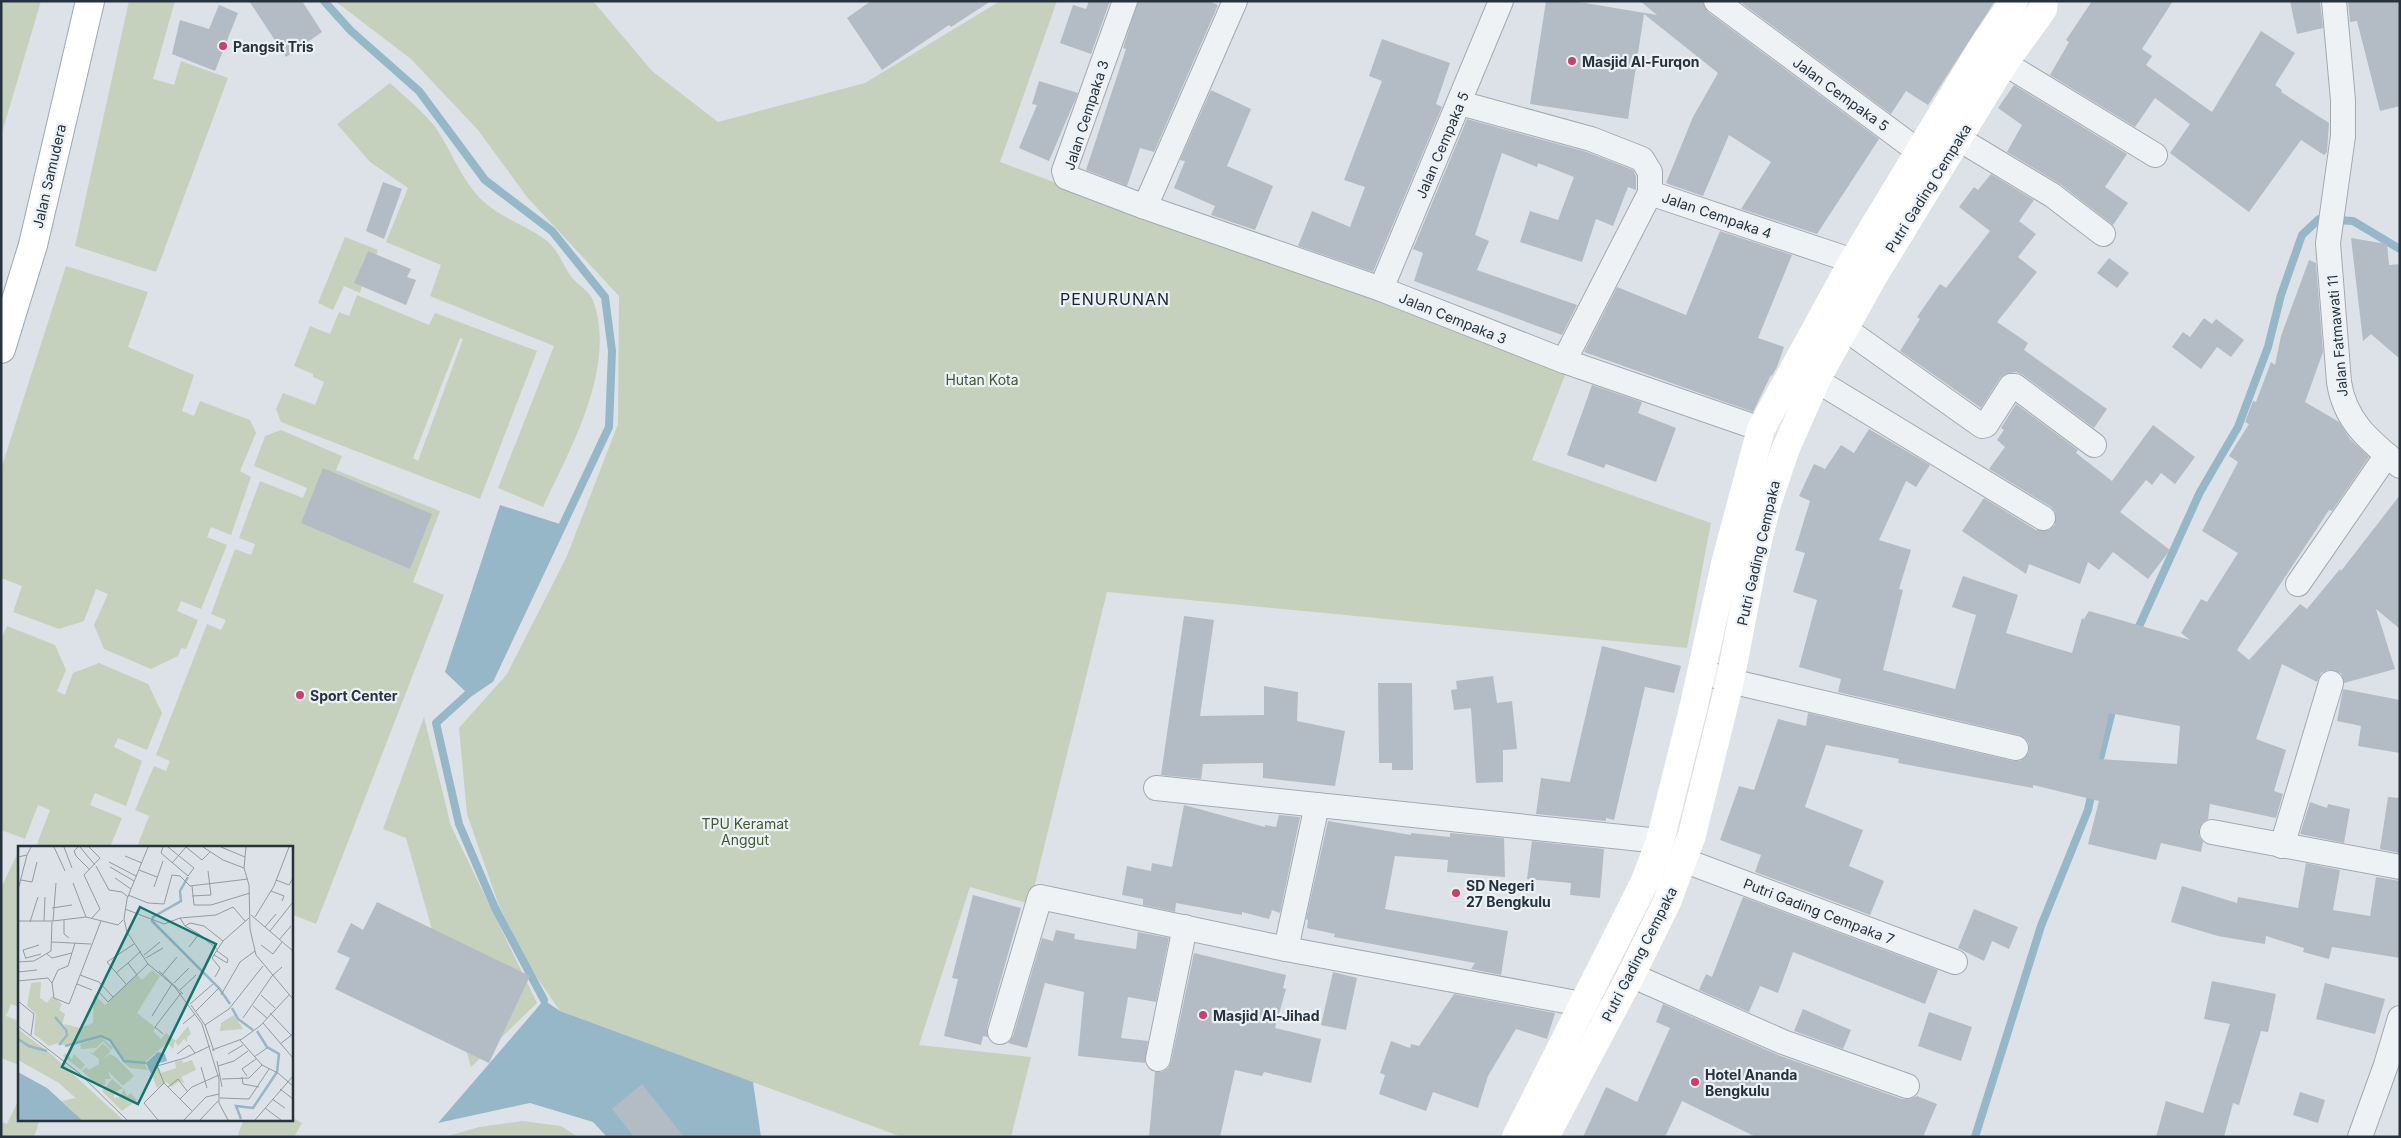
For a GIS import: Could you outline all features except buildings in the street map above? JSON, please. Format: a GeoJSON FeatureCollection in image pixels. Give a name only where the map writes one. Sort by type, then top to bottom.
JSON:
{"type":"FeatureCollection","features":[{"type":"Feature","properties":{"kind":"street","name":"Jalan Samudera"},"geometry":{"type":"LineString","coordinates":[[1,349],[33,245],[90,1]]}},
{"type":"Feature","properties":{"kind":"street","name":"Jalan Cempaka 3"},"geometry":{"type":"LineString","coordinates":[[1124,1],[1064,171],[1066,177],[1145,208],[1381,289],[1564,361],[1761,429]]}},
{"type":"Feature","properties":{"kind":"street"},"geometry":{"type":"LineString","coordinates":[[1145,208],[1235,1]]}},
{"type":"Feature","properties":{"kind":"street","name":"Jalan Cempaka 5"},"geometry":{"type":"LineString","coordinates":[[1381,289],[1501,1]]}},
{"type":"Feature","properties":{"kind":"street","name":"Jalan Cempaka 5"},"geometry":{"type":"LineString","coordinates":[[1716,1],[1918,151]]}},
{"type":"Feature","properties":{"kind":"street","name":"Putri Gading Cempaka"},"geometry":{"type":"LineString","coordinates":[[1545,1137],[1631,975],[1667,902],[1692,835],[1730,681],[1753,562],[1767,504],[1786,448],[1816,380],[1844,328],[1863,269],[1918,151],[1983,46],[2014,1]]}},
{"type":"Feature","properties":{"kind":"street","name":"Putri Gading Cempaka"},"geometry":{"type":"LineString","coordinates":[[1516,1137],[1640,890],[1660,841],[1725,564],[1761,429],[1863,269],[1958,139],[2004,63],[2042,8],[2044,1]]}},
{"type":"Feature","properties":{"kind":"street","name":"Jalan Fatmawati 11"},"geometry":{"type":"LineString","coordinates":[[2334,1],[2344,100],[2343,136],[2328,243],[2341,397],[2351,420],[2394,460]]}},
{"type":"Feature","properties":{"kind":"street"},"geometry":{"type":"LineString","coordinates":[[2004,63],[2156,155]]}},
{"type":"Feature","properties":{"kind":"street"},"geometry":{"type":"LineString","coordinates":[[1460,103],[1591,138],[1642,159],[1650,172],[1650,193]]}},
{"type":"Feature","properties":{"kind":"street"},"geometry":{"type":"LineString","coordinates":[[1958,139],[2052,195],[2102,234]]}},
{"type":"Feature","properties":{"kind":"street","name":"Jalan Cempaka 4"},"geometry":{"type":"LineString","coordinates":[[1564,361],[1650,193],[1863,269]]}},
{"type":"Feature","properties":{"kind":"street"},"geometry":{"type":"LineString","coordinates":[[1844,328],[1982,426],[1986,425],[2011,386],[2013,386],[2094,445]]}},
{"type":"Feature","properties":{"kind":"street"},"geometry":{"type":"LineString","coordinates":[[1816,380],[2043,518]]}},
{"type":"Feature","properties":{"kind":"street"},"geometry":{"type":"LineString","coordinates":[[2298,584],[2394,460]]}},
{"type":"Feature","properties":{"kind":"street"},"geometry":{"type":"LineString","coordinates":[[1701,672],[1730,681],[2016,748]]}},
{"type":"Feature","properties":{"kind":"street"},"geometry":{"type":"LineString","coordinates":[[2282,846],[2331,683]]}},
{"type":"Feature","properties":{"kind":"street"},"geometry":{"type":"LineString","coordinates":[[1156,788],[1660,841]]}},
{"type":"Feature","properties":{"kind":"street"},"geometry":{"type":"LineString","coordinates":[[1286,948],[1317,805]]}},
{"type":"Feature","properties":{"kind":"street"},"geometry":{"type":"LineString","coordinates":[[2212,832],[2400,867]]}},
{"type":"Feature","properties":{"kind":"street","name":"Putri Gading Cempaka 7"},"geometry":{"type":"LineString","coordinates":[[1683,860],[1955,962]]}},
{"type":"Feature","properties":{"kind":"street"},"geometry":{"type":"LineString","coordinates":[[1000,1032],[1040,897],[1286,948],[1582,1004],[1609,1014]]}},
{"type":"Feature","properties":{"kind":"street"},"geometry":{"type":"LineString","coordinates":[[1158,1059],[1185,927]]}},
{"type":"Feature","properties":{"kind":"street"},"geometry":{"type":"LineString","coordinates":[[1631,975],[1783,1042],[1907,1086]]}},
{"type":"Feature","properties":{"kind":"street"},"geometry":{"type":"LineString","coordinates":[[2360,1137],[2386,1065],[2400,1018]]}},
{"type":"Feature","properties":{"kind":"green space"},"geometry":{"type":"Polygon","coordinates":[[[1,1],[41,1],[1,136],[1,1]]]}},
{"type":"Feature","properties":{"kind":"green space"},"geometry":{"type":"Polygon","coordinates":[[[129,1],[175,1],[153,79],[174,85],[181,61],[228,78],[156,272],[75,246],[129,1]]]}},
{"type":"Feature","properties":{"kind":"green space"},"geometry":{"type":"Polygon","coordinates":[[[335,1],[593,1],[652,71],[718,122],[865,83],[1000,1],[1057,1],[1000,162],[1290,270],[1568,367],[1532,460],[1711,523],[1687,648],[1107,592],[1030,904],[970,887],[919,1045],[1031,1057],[1011,1137],[902,1137],[560,1011],[531,969],[499,906],[467,814],[459,728],[507,674],[567,556],[618,424],[619,296],[527,197],[478,130],[411,59],[335,1]]]}},
{"type":"Feature","properties":{"kind":"green space"},"geometry":{"type":"Polygon","coordinates":[[[390,83],[420,110],[436,128],[469,185],[483,201],[547,241],[557,252],[571,276],[589,294],[594,303],[599,328],[599,355],[595,381],[577,434],[543,507],[498,488],[554,346],[430,296],[441,265],[386,242],[408,188],[370,162],[337,124],[390,83]]]}},
{"type":"Feature","properties":{"kind":"green space"},"geometry":{"type":"Polygon","coordinates":[[[345,237],[378,250],[373,262],[364,259],[355,283],[362,286],[360,293],[344,286],[333,310],[318,303],[345,237]]]}},
{"type":"Feature","properties":{"kind":"green space"},"geometry":{"type":"Polygon","coordinates":[[[66,266],[148,292],[128,347],[194,375],[182,411],[194,416],[200,401],[250,420],[256,433],[240,471],[251,477],[231,535],[211,527],[207,537],[227,545],[201,609],[181,601],[177,611],[198,620],[186,649],[181,648],[178,656],[151,669],[104,649],[94,625],[108,594],[96,589],[84,621],[59,629],[13,612],[22,586],[1,578],[1,469],[66,266]]]}},
{"type":"Feature","properties":{"kind":"green space"},"geometry":{"type":"Polygon","coordinates":[[[357,295],[429,325],[435,313],[537,351],[480,499],[281,422],[276,409],[283,393],[315,405],[324,382],[313,377],[313,374],[294,366],[310,326],[330,334],[339,312],[349,316],[357,295]],[[460,338],[413,458],[418,461],[463,339],[460,338]]]}},
{"type":"Feature","properties":{"kind":"green space","name":"Sport Center"},"geometry":{"type":"Polygon","coordinates":[[[281,430],[342,456],[336,470],[440,511],[413,582],[444,595],[316,924],[292,914],[292,846],[137,846],[149,816],[135,810],[154,766],[166,771],[170,761],[156,755],[207,624],[221,630],[226,620],[211,614],[235,549],[251,555],[255,544],[239,538],[260,481],[303,498],[307,488],[254,466],[265,436],[281,430]]]}},
{"type":"Feature","properties":{"kind":"green space"},"geometry":{"type":"Polygon","coordinates":[[[7,626],[55,645],[66,670],[57,691],[65,695],[73,673],[99,663],[148,684],[162,713],[147,750],[118,738],[114,747],[142,761],[126,806],[95,793],[90,805],[122,818],[110,846],[41,846],[37,844],[50,810],[38,805],[25,839],[1,830],[1,639],[7,626]]]}},
{"type":"Feature","properties":{"kind":"green space"},"geometry":{"type":"Polygon","coordinates":[[[424,717],[451,826],[537,1003],[471,1067],[406,838],[383,829],[424,717]]]}},
{"type":"Feature","properties":{"kind":"green space"},"geometry":{"type":"Polygon","coordinates":[[[18,852],[18,1007],[11,1004],[6,1016],[18,1021],[18,1065],[1,1058],[1,888],[18,852]]]}},
{"type":"Feature","properties":{"kind":"green space"},"geometry":{"type":"Polygon","coordinates":[[[17,1103],[18,1120],[40,1120],[34,1137],[1,1137],[1,1122],[7,1124],[17,1103]]]}},
{"type":"Feature","properties":{"kind":"green space"},"geometry":{"type":"Polygon","coordinates":[[[292,1118],[302,1123],[294,1137],[237,1137],[244,1120],[292,1120],[292,1118]]]}},
{"type":"Feature","properties":{"kind":"green space"},"geometry":{"type":"Polygon","coordinates":[[[522,1121],[561,1126],[578,1137],[445,1137],[479,1127],[522,1121]]]}},
{"type":"Feature","properties":{"kind":"water"},"geometry":{"type":"Polygon","coordinates":[[[500,505],[563,525],[490,679],[468,694],[445,672],[500,505]]]}},
{"type":"Feature","properties":{"kind":"water"},"geometry":{"type":"Polygon","coordinates":[[[544,1000],[560,1011],[753,1082],[761,1137],[607,1137],[593,1122],[530,1103],[438,1123],[544,1000]]]}},
{"type":"Feature","properties":{"kind":"waterway"},"geometry":{"type":"LineString","coordinates":[[324,1],[351,31],[419,91],[485,180],[552,231],[605,297],[612,351],[609,427],[490,679],[468,694],[436,723],[459,824],[495,908],[544,1000]]}},
{"type":"Feature","properties":{"kind":"waterway"},"geometry":{"type":"LineString","coordinates":[[2136,633],[2200,492],[2238,427],[2268,347],[2281,295],[2302,235],[2319,219],[2353,221],[2400,249]]}},
{"type":"Feature","properties":{"kind":"waterway"},"geometry":{"type":"LineString","coordinates":[[2098,767],[2114,703]]}},
{"type":"Feature","properties":{"kind":"waterway"},"geometry":{"type":"LineString","coordinates":[[1975,1137],[2041,926],[2088,810],[2092,791]]}},
{"type":"Feature","properties":{"kind":"place","name":"Pangsit Tris"},"geometry":{"type":"Point","coordinates":[223,46]}},
{"type":"Feature","properties":{"kind":"place","name":"Masjid Al-Furqon"},"geometry":{"type":"Point","coordinates":[1572,61]}},
{"type":"Feature","properties":{"kind":"place","name":"Sport Center"},"geometry":{"type":"Point","coordinates":[300,695]}},
{"type":"Feature","properties":{"kind":"place","name":"SD Negeri 27 Bengkulu"},"geometry":{"type":"Point","coordinates":[1456,893]}},
{"type":"Feature","properties":{"kind":"place","name":"Masjid Al-Jihad"},"geometry":{"type":"Point","coordinates":[1203,1015]}},
{"type":"Feature","properties":{"kind":"place","name":"Hotel Ananda Bengkulu"},"geometry":{"type":"Point","coordinates":[1695,1082]}},
{"type":"Feature","properties":{"kind":"district","name":"PENURUNAN"},"geometry":{"type":"Point","coordinates":[1115,299]}},
{"type":"Feature","properties":{"kind":"park label","name":"Hutan Kota"},"geometry":{"type":"Point","coordinates":[982,379]}},
{"type":"Feature","properties":{"kind":"park label","name":"TPU Keramat Anggut"},"geometry":{"type":"Point","coordinates":[745,832]}}]}
